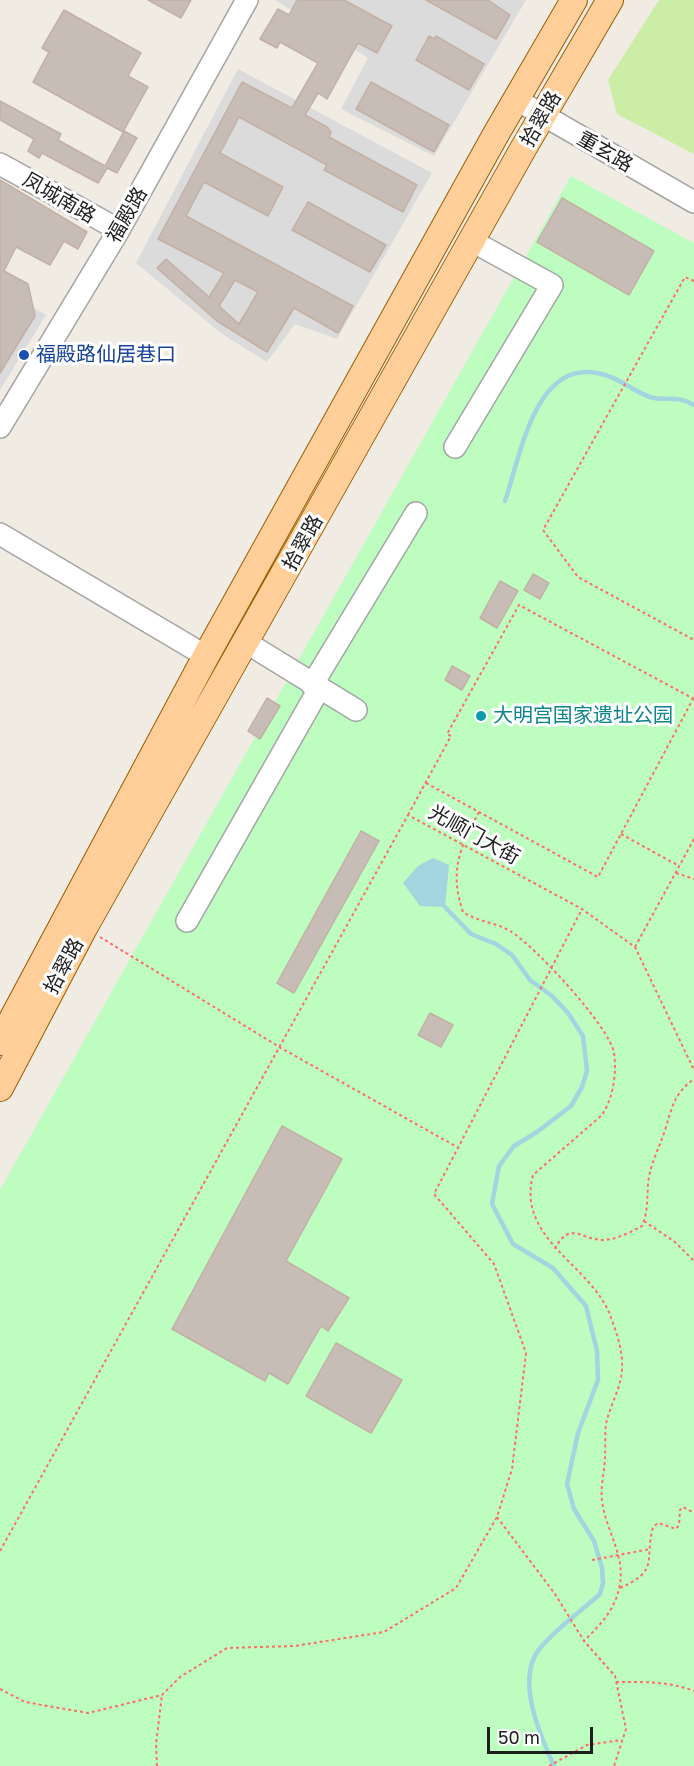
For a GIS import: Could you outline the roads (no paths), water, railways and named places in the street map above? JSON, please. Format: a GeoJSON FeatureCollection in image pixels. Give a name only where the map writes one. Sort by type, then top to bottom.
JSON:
{"type":"FeatureCollection","features":[{"type":"Feature","properties":{"kind":"main road","name":"拾翠路"},"geometry":{"type":"LineString","coordinates":[[0,1042],[206,656],[574,0]]}},
{"type":"Feature","properties":{"kind":"main road","name":"拾翠路"},"geometry":{"type":"LineString","coordinates":[[0,1088],[84,928],[610,0]]}},
{"type":"Feature","properties":{"kind":"street","name":"福殿路"},"geometry":{"type":"LineString","coordinates":[[0,411],[115,229],[235,0]]}},
{"type":"Feature","properties":{"kind":"street","name":"福殿路"},"geometry":{"type":"LineString","coordinates":[[0,427],[248,0]]}},
{"type":"Feature","properties":{"kind":"street","name":"重玄路"},"geometry":{"type":"LineString","coordinates":[[517,100],[694,202]]}},
{"type":"Feature","properties":{"kind":"street","name":"凤城南路"},"geometry":{"type":"LineString","coordinates":[[0,164],[115,229]]}},
{"type":"Feature","properties":{"kind":"street"},"geometry":{"type":"LineString","coordinates":[[455,447],[552,285],[472,241]]}},
{"type":"Feature","properties":{"kind":"street"},"geometry":{"type":"LineString","coordinates":[[187,921],[315,687],[416,513]]}},
{"type":"Feature","properties":{"kind":"street"},"geometry":{"type":"LineString","coordinates":[[0,534],[206,656]]}},
{"type":"Feature","properties":{"kind":"street"},"geometry":{"type":"LineString","coordinates":[[247,643],[315,687],[356,710]]}},
{"type":"Feature","properties":{"kind":"water"},"geometry":{"type":"Polygon","coordinates":[[[433,858],[449,865],[445,907],[420,906],[403,883],[418,866],[433,858]]]}},
{"type":"Feature","properties":{"kind":"waterway"},"geometry":{"type":"LineString","coordinates":[[505,501],[526,434],[536,412],[548,392],[564,378],[584,372],[608,376],[650,397],[682,400],[694,405]]}},
{"type":"Feature","properties":{"kind":"waterway"},"geometry":{"type":"LineString","coordinates":[[445,907],[471,934],[496,944],[512,955],[530,980],[552,996],[568,1013],[583,1036],[587,1071],[582,1087],[571,1106],[514,1146],[499,1166],[492,1204],[513,1244],[553,1268],[586,1306],[597,1351],[598,1380],[578,1433],[567,1484],[574,1509],[594,1541],[602,1568],[603,1583],[600,1594],[541,1647],[533,1659],[530,1674],[532,1706],[542,1739],[554,1766]]}},
{"type":"Feature","properties":{"kind":"place","name":"福殿路仙居巷口"},"geometry":{"type":"Point","coordinates":[24,355]}},
{"type":"Feature","properties":{"kind":"place","name":"大明宫国家遗址公园"},"geometry":{"type":"Point","coordinates":[481,716]}}]}
